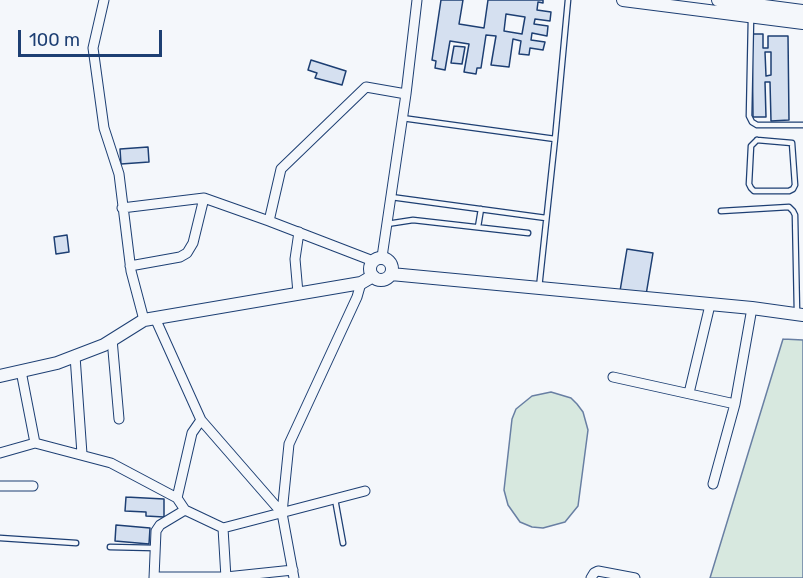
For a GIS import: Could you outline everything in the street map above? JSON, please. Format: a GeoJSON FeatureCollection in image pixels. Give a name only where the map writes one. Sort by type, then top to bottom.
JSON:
{"type":"FeatureCollection","features":[{"type":"Feature","properties":{"kind":"main road"},"geometry":{"type":"LineString","coordinates":[[623,0],[803,23]]}},
{"type":"Feature","properties":{"kind":"main road"},"geometry":{"type":"LineString","coordinates":[[718,0],[803,11]]}},
{"type":"Feature","properties":{"kind":"main road"},"geometry":{"type":"LineString","coordinates":[[373,276],[370,266],[378,259],[391,264],[391,274]]}},
{"type":"Feature","properties":{"kind":"main road"},"geometry":{"type":"LineString","coordinates":[[0,376],[57,363],[112,339],[150,319],[361,283],[373,276],[384,279],[391,274],[752,308],[800,315]]}},
{"type":"Feature","properties":{"kind":"street"},"geometry":{"type":"LineString","coordinates":[[104,0],[93,48],[104,128],[119,174],[130,266],[150,319],[201,420],[282,513]]}},
{"type":"Feature","properties":{"kind":"street"},"geometry":{"type":"LineString","coordinates":[[122,208],[204,198],[378,259],[387,224],[417,0]]}},
{"type":"Feature","properties":{"kind":"street"},"geometry":{"type":"LineString","coordinates":[[269,221],[281,169],[366,87],[406,94]]}},
{"type":"Feature","properties":{"kind":"street"},"geometry":{"type":"LineString","coordinates":[[130,266],[180,257],[187,253],[193,243],[204,198]]}},
{"type":"Feature","properties":{"kind":"street"},"geometry":{"type":"LineString","coordinates":[[298,293],[295,259],[299,232]]}},
{"type":"Feature","properties":{"kind":"street"},"geometry":{"type":"LineString","coordinates":[[185,510],[157,528],[154,578],[294,574],[282,513],[289,444],[357,297],[361,283]]}},
{"type":"Feature","properties":{"kind":"street"},"geometry":{"type":"LineString","coordinates":[[689,393],[710,304]]}},
{"type":"Feature","properties":{"kind":"street"},"geometry":{"type":"LineString","coordinates":[[713,484],[735,404],[752,308]]}},
{"type":"Feature","properties":{"kind":"street"},"geometry":{"type":"LineString","coordinates":[[112,339],[118,419]]}},
{"type":"Feature","properties":{"kind":"street"},"geometry":{"type":"LineString","coordinates":[[75,356],[82,454]]}},
{"type":"Feature","properties":{"kind":"street"},"geometry":{"type":"LineString","coordinates":[[21,371],[35,443]]}},
{"type":"Feature","properties":{"kind":"street"},"geometry":{"type":"LineString","coordinates":[[613,376],[735,404]]}},
{"type":"Feature","properties":{"kind":"street"},"geometry":{"type":"LineString","coordinates":[[177,498],[192,433],[201,420]]}},
{"type":"Feature","properties":{"kind":"street"},"geometry":{"type":"LineString","coordinates":[[0,453],[35,443],[111,463],[177,498],[185,510],[223,528],[365,491]]}},
{"type":"Feature","properties":{"kind":"street"},"geometry":{"type":"LineString","coordinates":[[0,486],[33,486]]}},
{"type":"Feature","properties":{"kind":"street"},"geometry":{"type":"LineString","coordinates":[[223,528],[226,577]]}},
{"type":"Feature","properties":{"kind":"street"},"geometry":{"type":"LineString","coordinates":[[591,578],[598,571],[635,578]]}},
{"type":"Feature","properties":{"kind":"lane"},"geometry":{"type":"LineString","coordinates":[[539,289],[568,0]]}},
{"type":"Feature","properties":{"kind":"lane"},"geometry":{"type":"LineString","coordinates":[[751,16],[749,116],[757,125],[803,125]]}},
{"type":"Feature","properties":{"kind":"lane"},"geometry":{"type":"LineString","coordinates":[[402,118],[555,139]]}},
{"type":"Feature","properties":{"kind":"lane"},"geometry":{"type":"LineString","coordinates":[[758,140],[792,142],[794,165],[793,189],[789,191],[754,192],[749,184],[753,142],[758,140]]}},
{"type":"Feature","properties":{"kind":"lane"},"geometry":{"type":"LineString","coordinates":[[794,165],[803,165]]}},
{"type":"Feature","properties":{"kind":"lane"},"geometry":{"type":"LineString","coordinates":[[391,197],[546,218]]}},
{"type":"Feature","properties":{"kind":"lane"},"geometry":{"type":"LineString","coordinates":[[721,211],[789,207],[794,211],[800,315]]}},
{"type":"Feature","properties":{"kind":"lane"},"geometry":{"type":"LineString","coordinates":[[478,227],[481,209]]}},
{"type":"Feature","properties":{"kind":"lane"},"geometry":{"type":"LineString","coordinates":[[387,224],[413,220],[528,233]]}},
{"type":"Feature","properties":{"kind":"lane"},"geometry":{"type":"LineString","coordinates":[[335,499],[344,543]]}},
{"type":"Feature","properties":{"kind":"lane"},"geometry":{"type":"LineString","coordinates":[[0,538],[76,543]]}},
{"type":"Feature","properties":{"kind":"lane"},"geometry":{"type":"LineString","coordinates":[[110,547],[155,548]]}},
{"type":"Feature","properties":{"kind":"shaded area"},"geometry":{"type":"Polygon","coordinates":[[[783,339],[803,340],[803,578],[710,578],[783,339]]]}},
{"type":"Feature","properties":{"kind":"shaded area"},"geometry":{"type":"Polygon","coordinates":[[[551,392],[571,398],[577,404],[583,412],[588,430],[578,506],[565,522],[543,528],[532,527],[520,522],[508,505],[504,490],[512,419],[516,409],[532,396],[551,392]]]}},
{"type":"Feature","properties":{"kind":"building"},"geometry":{"type":"Polygon","coordinates":[[[441,0],[463,0],[459,24],[484,28],[488,0],[543,0],[543,3],[538,2],[537,10],[551,12],[550,21],[535,19],[534,24],[548,26],[547,36],[532,33],[531,40],[545,42],[543,50],[530,48],[529,55],[519,54],[521,41],[513,39],[509,67],[491,65],[496,36],[486,35],[481,68],[477,68],[476,74],[464,72],[469,44],[450,41],[445,70],[435,68],[436,61],[432,60],[441,0]],[[506,14],[504,31],[522,34],[525,17],[506,14]]]}},
{"type":"Feature","properties":{"kind":"building"},"geometry":{"type":"Polygon","coordinates":[[[752,34],[763,34],[763,48],[768,48],[768,36],[788,36],[789,120],[771,121],[770,82],[765,82],[766,117],[753,117],[752,34]],[[765,52],[766,76],[771,75],[771,52],[765,52]]]}},
{"type":"Feature","properties":{"kind":"building"},"geometry":{"type":"Polygon","coordinates":[[[454,46],[465,47],[462,64],[451,63],[454,46]]]}},
{"type":"Feature","properties":{"kind":"building"},"geometry":{"type":"Polygon","coordinates":[[[311,60],[346,71],[342,85],[315,78],[317,73],[308,70],[311,60]]]}},
{"type":"Feature","properties":{"kind":"building"},"geometry":{"type":"Polygon","coordinates":[[[148,147],[149,162],[121,164],[120,149],[148,147]]]}},
{"type":"Feature","properties":{"kind":"building"},"geometry":{"type":"Polygon","coordinates":[[[67,235],[69,252],[56,254],[54,237],[67,235]]]}},
{"type":"Feature","properties":{"kind":"building"},"geometry":{"type":"Polygon","coordinates":[[[627,249],[653,253],[646,295],[620,291],[627,249]]]}},
{"type":"Feature","properties":{"kind":"building"},"geometry":{"type":"Polygon","coordinates":[[[126,497],[164,499],[164,517],[146,516],[146,512],[125,511],[126,497]]]}},
{"type":"Feature","properties":{"kind":"building"},"geometry":{"type":"Polygon","coordinates":[[[116,525],[150,528],[149,544],[115,541],[116,525]]]}}]}
